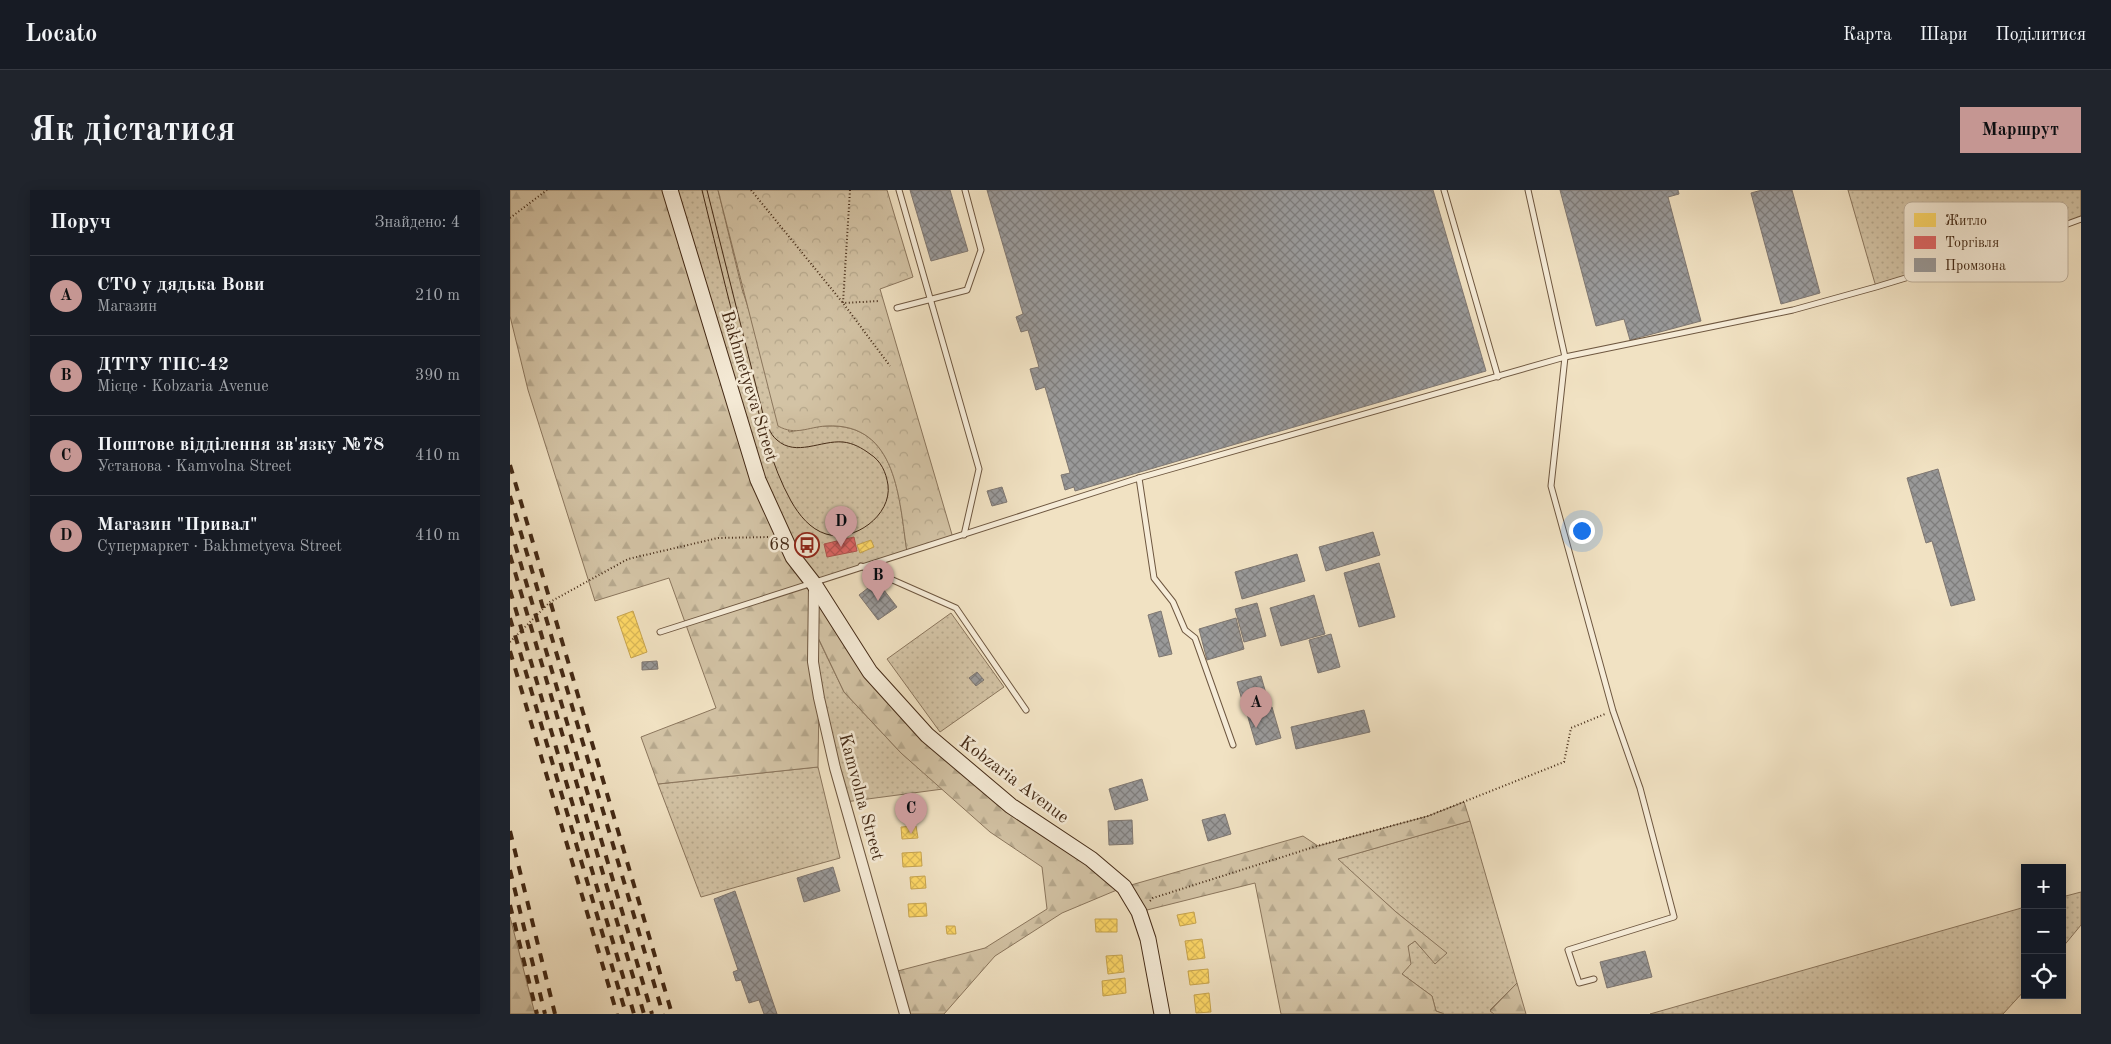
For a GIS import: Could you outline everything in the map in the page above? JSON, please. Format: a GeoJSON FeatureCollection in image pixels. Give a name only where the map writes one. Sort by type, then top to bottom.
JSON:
{"type":"FeatureCollection","features":[{"type":"Feature","properties":{"kind":"main road","name":"Bakhmetyeva Street"},"geometry":{"type":"LineString","coordinates":[[670,190],[758,480],[794,557],[814,584]]}},
{"type":"Feature","properties":{"kind":"main road","name":"Kobzaria Avenue"},"geometry":{"type":"LineString","coordinates":[[814,584],[870,672],[927,735],[1011,806],[1102,868],[1124,887],[1139,912],[1148,939],[1162,1014]]}},
{"type":"Feature","properties":{"kind":"street","name":"Kamvolna Street"},"geometry":{"type":"LineString","coordinates":[[814,584],[813,662],[819,698],[835,768],[905,1014]]}},
{"type":"Feature","properties":{"kind":"lane"},"geometry":{"type":"LineString","coordinates":[[899,190],[979,468],[964,534]]}},
{"type":"Feature","properties":{"kind":"lane"},"geometry":{"type":"LineString","coordinates":[[897,308],[967,290],[982,250],[965,190]]}},
{"type":"Feature","properties":{"kind":"lane"},"geometry":{"type":"LineString","coordinates":[[1444,190],[1498,377]]}},
{"type":"Feature","properties":{"kind":"lane"},"geometry":{"type":"LineString","coordinates":[[1528,190],[1565,357],[1551,486],[1612,711],[1640,788],[1674,916],[1568,950],[1579,983],[1594,979]]}},
{"type":"Feature","properties":{"kind":"lane"},"geometry":{"type":"LineString","coordinates":[[2068,223],[2081,218]]}},
{"type":"Feature","properties":{"kind":"lane"},"geometry":{"type":"LineString","coordinates":[[660,632],[1139,478],[1565,357],[1793,310],[1904,277]]}},
{"type":"Feature","properties":{"kind":"lane"},"geometry":{"type":"LineString","coordinates":[[1139,478],[1154,578],[1173,602],[1185,630],[1195,638],[1233,745]]}},
{"type":"Feature","properties":{"kind":"lane"},"geometry":{"type":"LineString","coordinates":[[861,566],[956,608],[1026,710]]}},
{"type":"Feature","properties":{"kind":"path"},"geometry":{"type":"LineString","coordinates":[[510,218],[546,190]]}},
{"type":"Feature","properties":{"kind":"path"},"geometry":{"type":"LineString","coordinates":[[751,190],[843,303],[890,366]]}},
{"type":"Feature","properties":{"kind":"path"},"geometry":{"type":"LineString","coordinates":[[843,303],[850,190]]}},
{"type":"Feature","properties":{"kind":"path"},"geometry":{"type":"LineString","coordinates":[[843,303],[880,301]]}},
{"type":"Feature","properties":{"kind":"path"},"geometry":{"type":"LineString","coordinates":[[510,642],[550,602],[628,559],[718,538],[784,537]]}},
{"type":"Feature","properties":{"kind":"path"},"geometry":{"type":"LineString","coordinates":[[1139,912],[1153,898],[1317,846],[1428,816],[1564,762],[1571,728],[1612,711]]}},
{"type":"Feature","properties":{"kind":"green space"},"geometry":{"type":"Polygon","coordinates":[[[510,190],[669,190],[761,489],[870,672],[927,735],[1124,887],[1062,913],[995,956],[944,1014],[905,1014],[894,972],[985,948],[1047,909],[1042,867],[990,832],[901,753],[844,692],[814,629],[819,698],[818,767],[658,784],[641,737],[716,708],[669,578],[595,601],[528,390],[510,316],[510,190]]]}},
{"type":"Feature","properties":{"kind":"green space"},"geometry":{"type":"Polygon","coordinates":[[[669,190],[718,190],[742,289],[789,432],[827,426],[850,428],[868,437],[881,451],[891,468],[897,488],[907,552],[814,584],[766,500],[669,190]]]}},
{"type":"Feature","properties":{"kind":"green space"},"geometry":{"type":"Polygon","coordinates":[[[718,190],[887,190],[913,277],[880,289],[953,538],[907,552],[897,489],[890,468],[881,451],[868,437],[850,428],[826,426],[796,431],[778,426],[718,190]]]}},
{"type":"Feature","properties":{"kind":"green space"},"geometry":{"type":"Polygon","coordinates":[[[1848,190],[2081,190],[2081,219],[2068,224],[2068,202],[1904,202],[1904,278],[1876,287],[1848,190]]]}},
{"type":"Feature","properties":{"kind":"green space"},"geometry":{"type":"Polygon","coordinates":[[[951,613],[1004,687],[940,732],[887,659],[951,613]]]}},
{"type":"Feature","properties":{"kind":"green space"},"geometry":{"type":"Polygon","coordinates":[[[813,628],[844,692],[901,753],[943,789],[845,802],[819,698],[813,628]]]}},
{"type":"Feature","properties":{"kind":"green space"},"geometry":{"type":"Polygon","coordinates":[[[818,767],[840,858],[701,897],[658,784],[818,767]]]}},
{"type":"Feature","properties":{"kind":"green space"},"geometry":{"type":"Polygon","coordinates":[[[1464,802],[1470,821],[1338,859],[1396,912],[1447,953],[1435,964],[1415,941],[1408,946],[1411,964],[1402,974],[1432,996],[1436,1011],[1444,1014],[1281,1014],[1255,883],[1139,912],[1124,887],[1303,836],[1318,846],[1428,816],[1464,802]]]}},
{"type":"Feature","properties":{"kind":"green space"},"geometry":{"type":"Polygon","coordinates":[[[1470,821],[1517,983],[1490,1010],[1494,1014],[1444,1014],[1436,1011],[1432,996],[1402,974],[1408,946],[1415,941],[1435,963],[1446,953],[1396,912],[1337,859],[1470,821]]]}},
{"type":"Feature","properties":{"kind":"green space"},"geometry":{"type":"Polygon","coordinates":[[[2081,892],[2081,925],[2066,943],[2066,909],[2066,896],[2081,892]]]}},
{"type":"Feature","properties":{"kind":"green space"},"geometry":{"type":"Polygon","coordinates":[[[2021,908],[2021,994],[2003,1014],[1650,1014],[2021,908]]]}},
{"type":"Feature","properties":{"kind":"green space"},"geometry":{"type":"Polygon","coordinates":[[[510,917],[535,1014],[510,1014],[510,917]]]}},
{"type":"Feature","properties":{"kind":"green space"},"geometry":{"type":"Polygon","coordinates":[[[1517,983],[1526,1014],[1494,1014],[1490,1011],[1517,983]]]}},
{"type":"Feature","properties":{"kind":"building: Житло"},"geometry":{"type":"Polygon","coordinates":[[[871,540],[874,547],[860,553],[857,545],[871,540]]]}},
{"type":"Feature","properties":{"kind":"building: Житло"},"geometry":{"type":"Polygon","coordinates":[[[633,611],[647,652],[631,658],[617,617],[633,611]]]}},
{"type":"Feature","properties":{"kind":"building: Житло"},"geometry":{"type":"Polygon","coordinates":[[[916,826],[918,838],[902,839],[901,827],[916,826]]]}},
{"type":"Feature","properties":{"kind":"building: Житло"},"geometry":{"type":"Polygon","coordinates":[[[921,852],[922,866],[903,867],[902,853],[921,852]]]}},
{"type":"Feature","properties":{"kind":"building: Житло"},"geometry":{"type":"Polygon","coordinates":[[[925,876],[926,888],[911,889],[910,877],[925,876]]]}},
{"type":"Feature","properties":{"kind":"building: Житло"},"geometry":{"type":"Polygon","coordinates":[[[926,903],[927,916],[909,917],[908,904],[926,903]]]}},
{"type":"Feature","properties":{"kind":"building: Житло"},"geometry":{"type":"Polygon","coordinates":[[[1194,912],[1196,923],[1180,926],[1177,915],[1194,912]]]}},
{"type":"Feature","properties":{"kind":"building: Житло"},"geometry":{"type":"Polygon","coordinates":[[[1095,919],[1117,919],[1117,932],[1096,932],[1095,919]]]}},
{"type":"Feature","properties":{"kind":"building: Житло"},"geometry":{"type":"Polygon","coordinates":[[[946,926],[955,926],[956,934],[947,934],[946,926]]]}},
{"type":"Feature","properties":{"kind":"building: Житло"},"geometry":{"type":"Polygon","coordinates":[[[1202,939],[1205,958],[1188,960],[1185,941],[1202,939]]]}},
{"type":"Feature","properties":{"kind":"building: Житло"},"geometry":{"type":"Polygon","coordinates":[[[1122,955],[1124,972],[1108,974],[1106,956],[1122,955]]]}},
{"type":"Feature","properties":{"kind":"building: Житло"},"geometry":{"type":"Polygon","coordinates":[[[1208,969],[1209,983],[1190,985],[1188,971],[1208,969]]]}},
{"type":"Feature","properties":{"kind":"building: Житло"},"geometry":{"type":"Polygon","coordinates":[[[1125,978],[1126,993],[1103,996],[1102,981],[1125,978]]]}},
{"type":"Feature","properties":{"kind":"building: Житло"},"geometry":{"type":"Polygon","coordinates":[[[1209,993],[1211,1012],[1196,1013],[1194,995],[1209,993]]]}},
{"type":"Feature","properties":{"kind":"building: Торгівля"},"geometry":{"type":"Polygon","coordinates":[[[854,537],[857,551],[827,557],[824,544],[854,537]]]}},
{"type":"Feature","properties":{"kind":"building: Промзона"},"geometry":{"type":"Polygon","coordinates":[[[910,190],[950,190],[968,251],[931,261],[910,190]]]}},
{"type":"Feature","properties":{"kind":"building: Промзона"},"geometry":{"type":"Polygon","coordinates":[[[987,190],[1433,190],[1486,371],[1075,491],[1074,487],[1065,490],[1061,475],[1070,473],[1045,387],[1036,390],[1030,369],[1039,367],[1028,330],[1021,332],[1016,317],[1023,314],[987,190]]]}},
{"type":"Feature","properties":{"kind":"building: Промзона"},"geometry":{"type":"Polygon","coordinates":[[[1560,190],[1678,190],[1679,194],[1668,197],[1701,321],[1630,340],[1624,319],[1596,326],[1560,190]]]}},
{"type":"Feature","properties":{"kind":"building: Промзона"},"geometry":{"type":"Polygon","coordinates":[[[1762,190],[1792,190],[1820,293],[1781,304],[1751,193],[1762,190]]]}},
{"type":"Feature","properties":{"kind":"building: Промзона"},"geometry":{"type":"Polygon","coordinates":[[[1938,469],[1975,600],[1951,606],[1932,541],[1926,543],[1907,478],[1938,469]]]}},
{"type":"Feature","properties":{"kind":"building: Промзона"},"geometry":{"type":"Polygon","coordinates":[[[1002,487],[1007,502],[992,506],[987,491],[1002,487]]]}},
{"type":"Feature","properties":{"kind":"building: Промзона"},"geometry":{"type":"Polygon","coordinates":[[[1373,532],[1380,555],[1326,571],[1319,547],[1373,532]]]}},
{"type":"Feature","properties":{"kind":"building: Промзона"},"geometry":{"type":"Polygon","coordinates":[[[1297,554],[1305,581],[1242,599],[1235,572],[1297,554]]]}},
{"type":"Feature","properties":{"kind":"building: Промзона"},"geometry":{"type":"Polygon","coordinates":[[[1379,563],[1395,617],[1359,627],[1344,573],[1379,563]]]}},
{"type":"Feature","properties":{"kind":"building: Промзона"},"geometry":{"type":"Polygon","coordinates":[[[877,581],[897,607],[878,620],[859,595],[877,581]]]}},
{"type":"Feature","properties":{"kind":"building: Промзона"},"geometry":{"type":"Polygon","coordinates":[[[1314,595],[1325,634],[1281,646],[1270,608],[1314,595]]]}},
{"type":"Feature","properties":{"kind":"building: Промзона"},"geometry":{"type":"Polygon","coordinates":[[[1257,603],[1266,636],[1244,642],[1235,609],[1257,603]]]}},
{"type":"Feature","properties":{"kind":"building: Промзона"},"geometry":{"type":"Polygon","coordinates":[[[1161,611],[1172,654],[1159,657],[1148,615],[1161,611]]]}},
{"type":"Feature","properties":{"kind":"building: Промзона"},"geometry":{"type":"Polygon","coordinates":[[[1236,618],[1244,649],[1207,660],[1199,629],[1236,618]]]}},
{"type":"Feature","properties":{"kind":"building: Промзона"},"geometry":{"type":"Polygon","coordinates":[[[1331,634],[1340,667],[1318,673],[1309,640],[1331,634]]]}},
{"type":"Feature","properties":{"kind":"building: Промзона"},"geometry":{"type":"Polygon","coordinates":[[[657,661],[658,669],[642,670],[642,662],[657,661]]]}},
{"type":"Feature","properties":{"kind":"building: Промзона"},"geometry":{"type":"Polygon","coordinates":[[[977,672],[984,680],[976,686],[969,678],[977,672]]]}},
{"type":"Feature","properties":{"kind":"building: Промзона"},"geometry":{"type":"Polygon","coordinates":[[[1261,676],[1269,704],[1245,711],[1237,682],[1261,676]]]}},
{"type":"Feature","properties":{"kind":"building: Промзона"},"geometry":{"type":"Polygon","coordinates":[[[1272,707],[1281,738],[1256,745],[1247,714],[1272,707]]]}},
{"type":"Feature","properties":{"kind":"building: Промзона"},"geometry":{"type":"Polygon","coordinates":[[[1364,710],[1370,732],[1296,749],[1291,727],[1364,710]]]}},
{"type":"Feature","properties":{"kind":"building: Промзона"},"geometry":{"type":"Polygon","coordinates":[[[1142,779],[1148,800],[1115,810],[1109,789],[1142,779]]]}},
{"type":"Feature","properties":{"kind":"building: Промзона"},"geometry":{"type":"Polygon","coordinates":[[[1225,814],[1231,834],[1208,841],[1202,820],[1225,814]]]}},
{"type":"Feature","properties":{"kind":"building: Промзона"},"geometry":{"type":"Polygon","coordinates":[[[1132,820],[1133,844],[1109,845],[1108,821],[1132,820]]]}},
{"type":"Feature","properties":{"kind":"building: Промзона"},"geometry":{"type":"Polygon","coordinates":[[[833,867],[840,891],[804,902],[797,878],[833,867]]]}},
{"type":"Feature","properties":{"kind":"building: Промзона"},"geometry":{"type":"Polygon","coordinates":[[[735,891],[777,1014],[764,1014],[759,1000],[749,1003],[741,980],[736,981],[733,972],[738,970],[714,899],[735,891]]]}},
{"type":"Feature","properties":{"kind":"building: Промзона"},"geometry":{"type":"Polygon","coordinates":[[[1645,951],[1652,977],[1607,988],[1600,962],[1645,951]]]}},
{"type":"Feature","properties":{"kind":"tram line"},"geometry":{"type":"LineString","coordinates":[[702,190],[763,429],[772,459],[784,487],[798,511],[806,521],[820,532],[837,536],[859,530],[878,516],[884,507],[888,496],[888,485],[884,471],[874,457],[850,443],[835,442],[800,448],[784,445],[772,435],[763,414],[707,190]]}},
{"type":"Feature","properties":{"kind":"railway"},"geometry":{"type":"LineString","coordinates":[[510,465],[672,1014]]}},
{"type":"Feature","properties":{"kind":"railway"},"geometry":{"type":"LineString","coordinates":[[510,496],[663,1014]]}},
{"type":"Feature","properties":{"kind":"railway"},"geometry":{"type":"LineString","coordinates":[[510,527],[652,1014]]}},
{"type":"Feature","properties":{"kind":"railway"},"geometry":{"type":"LineString","coordinates":[[510,555],[644,1014]]}},
{"type":"Feature","properties":{"kind":"railway"},"geometry":{"type":"LineString","coordinates":[[510,590],[634,1014]]}},
{"type":"Feature","properties":{"kind":"railway"},"geometry":{"type":"LineString","coordinates":[[510,618],[626,1014]]}},
{"type":"Feature","properties":{"kind":"railway"},"geometry":{"type":"LineString","coordinates":[[510,651],[617,1014]]}},
{"type":"Feature","properties":{"kind":"railway"},"geometry":{"type":"LineString","coordinates":[[510,831],[555,1014]]}},
{"type":"Feature","properties":{"kind":"railway"},"geometry":{"type":"LineString","coordinates":[[510,870],[545,1014]]}},
{"type":"Feature","properties":{"kind":"railway"},"geometry":{"type":"LineString","coordinates":[[510,905],[537,1014]]}},
{"type":"Feature","properties":{"kind":"place","name":"68"},"geometry":{"type":"Point","coordinates":[807,545]}},
{"type":"Feature","properties":{"kind":"place","name":"Магазин \"Привал\""},"geometry":{"type":"Point","coordinates":[841,547]}},
{"type":"Feature","properties":{"kind":"place","name":"ДТТУ ТПС-42"},"geometry":{"type":"Point","coordinates":[878,601]}},
{"type":"Feature","properties":{"kind":"place","name":"СТО у дядька Вови"},"geometry":{"type":"Point","coordinates":[1256,728]}},
{"type":"Feature","properties":{"kind":"place","name":"Поштове відділення зв'язку №78"},"geometry":{"type":"Point","coordinates":[911,834]}}]}
